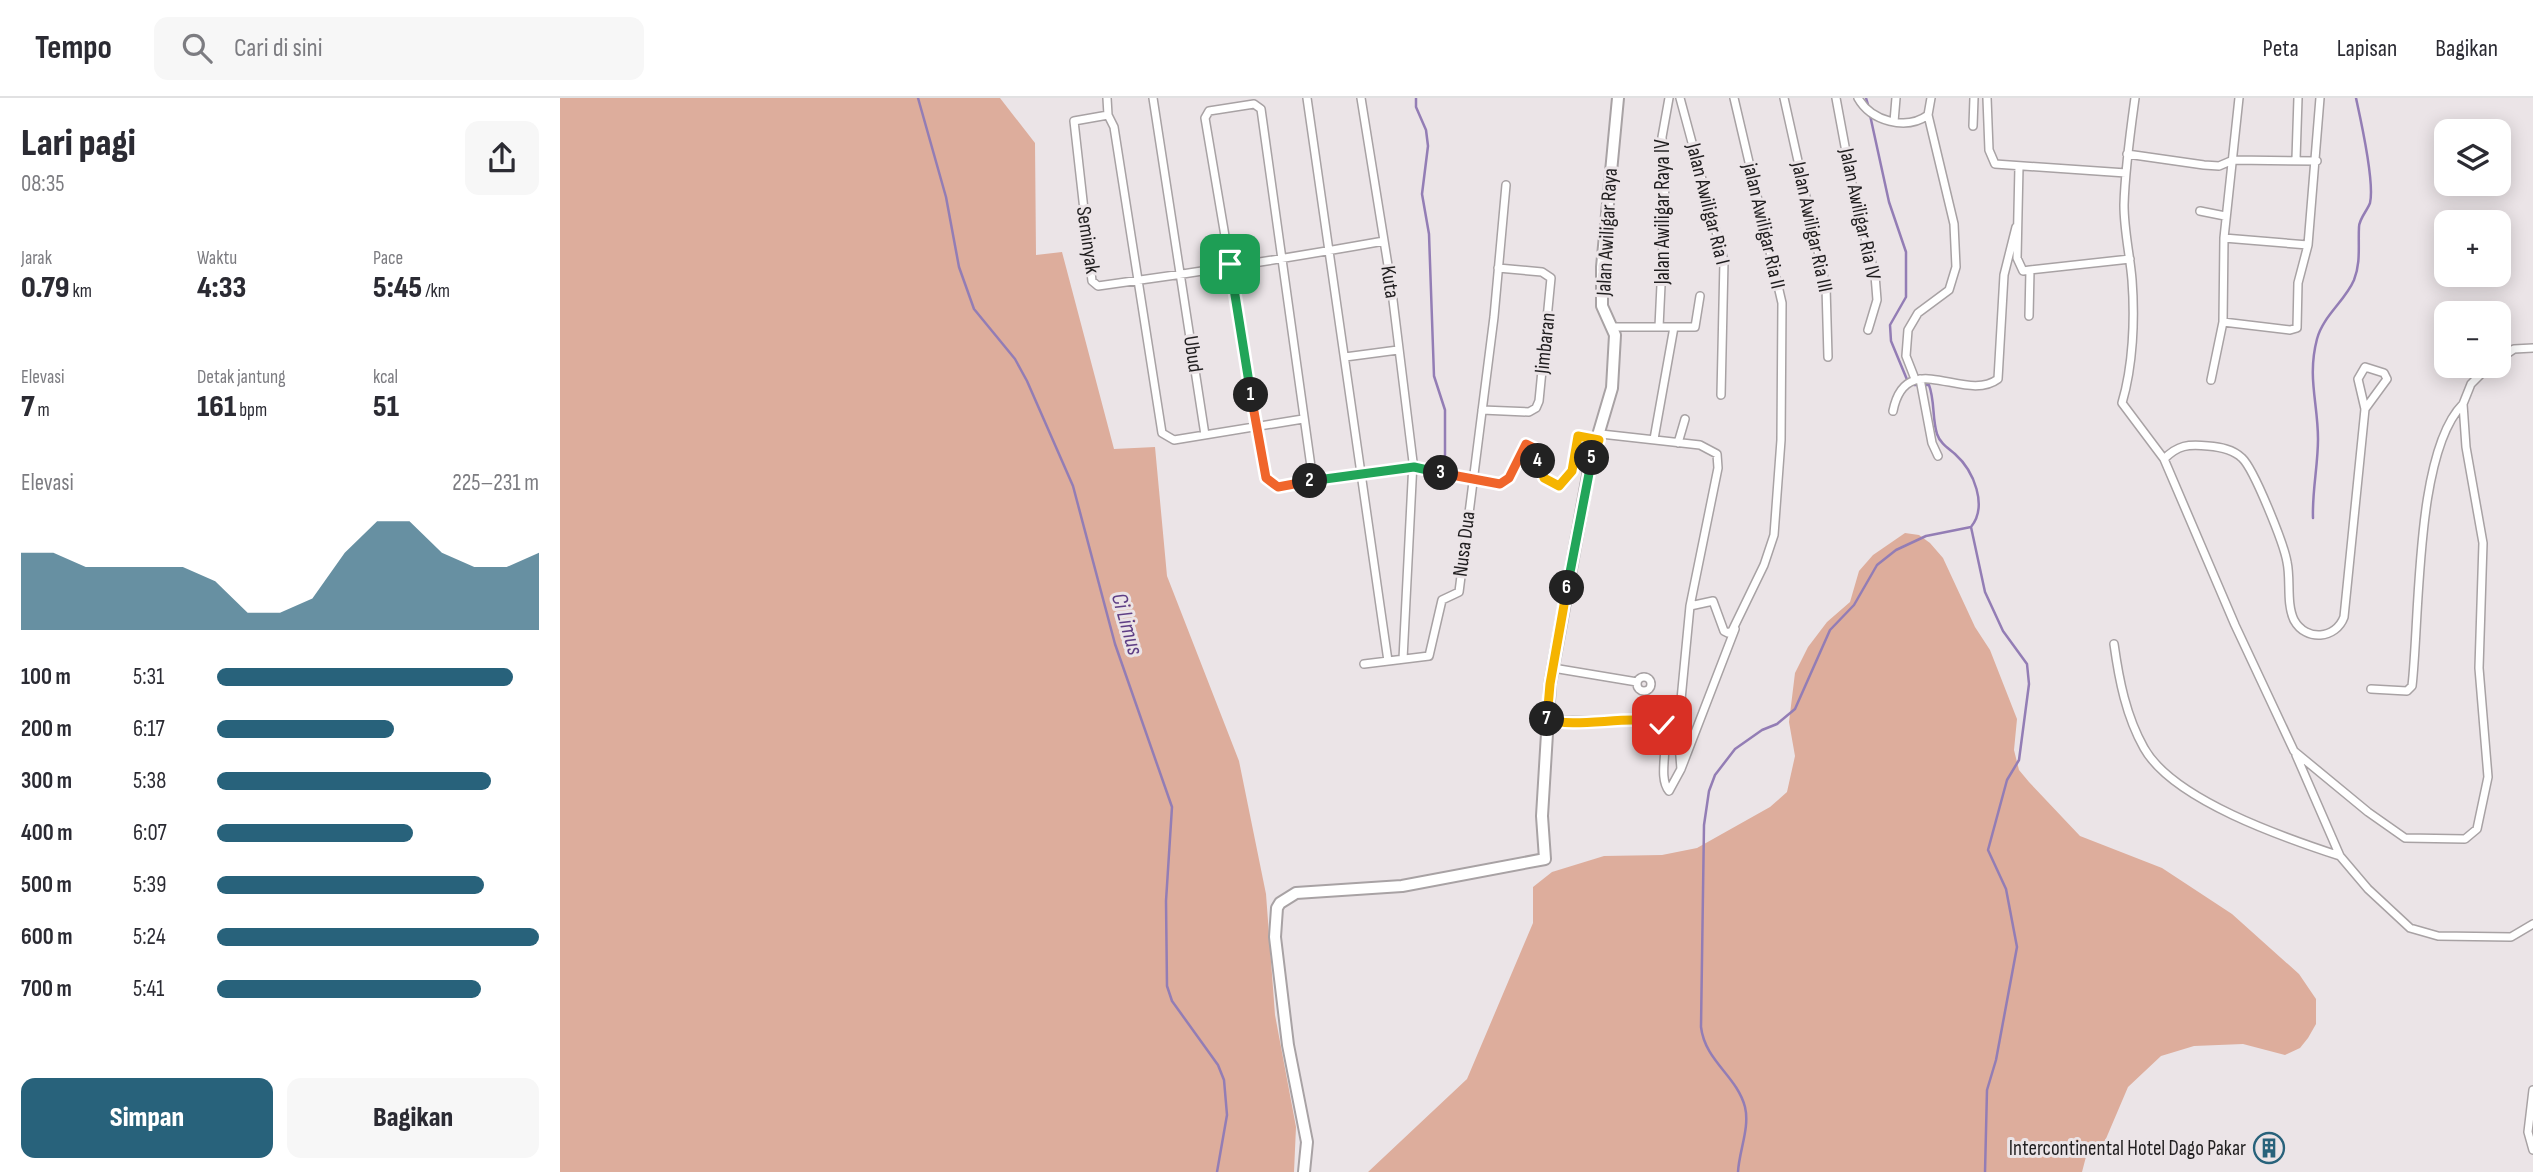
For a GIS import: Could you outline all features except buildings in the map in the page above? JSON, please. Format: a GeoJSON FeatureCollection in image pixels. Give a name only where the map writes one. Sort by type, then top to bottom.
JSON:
{"type":"FeatureCollection","features":[{"type":"Feature","properties":{"kind":"street"},"geometry":{"type":"LineString","coordinates":[[1107,98],[1108,115]]}},
{"type":"Feature","properties":{"kind":"street"},"geometry":{"type":"LineString","coordinates":[[1153,98],[1181,273]]}},
{"type":"Feature","properties":{"kind":"street"},"geometry":{"type":"LineString","coordinates":[[1307,98],[1388,661]]}},
{"type":"Feature","properties":{"kind":"street","name":"Kuta"},"geometry":{"type":"LineString","coordinates":[[1361,98],[1384,242],[1414,467]]}},
{"type":"Feature","properties":{"kind":"street","name":"Jalan Awiligar Raya"},"geometry":{"type":"LineString","coordinates":[[1304,1172],[1307,1142],[1287,1045],[1275,937],[1280,903],[1296,893],[1402,886],[1545,859],[1542,816],[1547,720],[1553,668],[1587,478],[1612,388],[1615,351],[1613,327],[1602,306],[1602,267],[1603,226],[1618,98]]}},
{"type":"Feature","properties":{"kind":"street","name":"Jalan Awiligar Raya IV"},"geometry":{"type":"LineString","coordinates":[[1659,327],[1665,201],[1662,137],[1669,98]]}},
{"type":"Feature","properties":{"kind":"street","name":"Jalan Awiligar Ria I"},"geometry":{"type":"LineString","coordinates":[[1680,98],[1724,261],[1721,395]]}},
{"type":"Feature","properties":{"kind":"street","name":"jalan Awiligar Ria II"},"geometry":{"type":"LineString","coordinates":[[1681,769],[1735,629],[1771,549],[1779,491],[1780,286],[1734,98]]}},
{"type":"Feature","properties":{"kind":"street","name":"Jalan Awiligar Ria III"},"geometry":{"type":"LineString","coordinates":[[1784,98],[1826,287],[1828,357]]}},
{"type":"Feature","properties":{"kind":"street","name":"Jalan Awiligar Ria IV"},"geometry":{"type":"LineString","coordinates":[[1836,98],[1855,200],[1875,275],[1877,300],[1868,330]]}},
{"type":"Feature","properties":{"kind":"street"},"geometry":{"type":"LineString","coordinates":[[1858,98],[1875,116],[1894,122],[1914,124],[1928,115]]}},
{"type":"Feature","properties":{"kind":"street"},"geometry":{"type":"LineString","coordinates":[[1894,122],[1896,98]]}},
{"type":"Feature","properties":{"kind":"street"},"geometry":{"type":"LineString","coordinates":[[1931,98],[1928,115],[1954,224],[1956,267],[1949,290],[1918,313],[1908,330],[1906,356],[1917,379],[1938,456]]}},
{"type":"Feature","properties":{"kind":"street"},"geometry":{"type":"LineString","coordinates":[[1973,126],[1974,98]]}},
{"type":"Feature","properties":{"kind":"street"},"geometry":{"type":"LineString","coordinates":[[1987,98],[1991,159],[1995,164],[2126,173]]}},
{"type":"Feature","properties":{"kind":"street"},"geometry":{"type":"LineString","coordinates":[[2135,98],[2127,154],[2124,206],[2130,259],[2130,360],[2122,403],[2164,459],[2235,625],[2340,856],[2376,897],[2410,928],[2423,933],[2511,937],[2533,924]]}},
{"type":"Feature","properties":{"kind":"street"},"geometry":{"type":"LineString","coordinates":[[2211,380],[2223,323],[2225,216],[2239,98]]}},
{"type":"Feature","properties":{"kind":"street"},"geometry":{"type":"LineString","coordinates":[[2297,159],[2298,98]]}},
{"type":"Feature","properties":{"kind":"street"},"geometry":{"type":"LineString","coordinates":[[2223,323],[2296,329],[2298,283],[2308,245],[2317,160],[2320,98]]}},
{"type":"Feature","properties":{"kind":"street"},"geometry":{"type":"LineString","coordinates":[[1313,481],[1261,109],[1254,104],[1209,111],[1205,118],[1256,425],[1266,478],[1270,484],[1278,487],[1414,467],[1472,479],[1504,482],[1509,478],[1523,448],[1530,444],[1544,478],[1559,486],[1572,471],[1578,436],[1654,439],[1706,447],[1714,451],[1718,458],[1690,606],[1678,731],[1681,769],[1669,791],[1664,781],[1663,730],[1657,723],[1547,720]]}},
{"type":"Feature","properties":{"kind":"street","name":"Seminyak"},"geometry":{"type":"LineString","coordinates":[[1108,115],[1114,127],[1136,281],[1098,286],[1092,281],[1073,125],[1077,118],[1108,115]]}},
{"type":"Feature","properties":{"kind":"street"},"geometry":{"type":"LineString","coordinates":[[2127,154],[2219,166],[2233,160],[2317,160]]}},
{"type":"Feature","properties":{"kind":"street"},"geometry":{"type":"LineString","coordinates":[[2019,166],[2016,227],[2019,267],[2023,271],[2130,259]]}},
{"type":"Feature","properties":{"kind":"street"},"geometry":{"type":"LineString","coordinates":[[1472,479],[1506,185]]}},
{"type":"Feature","properties":{"kind":"street"},"geometry":{"type":"LineString","coordinates":[[2200,211],[2225,216]]}},
{"type":"Feature","properties":{"kind":"street"},"geometry":{"type":"LineString","coordinates":[[1893,411],[1895,398],[1917,379],[1937,379],[1957,384],[1993,383],[1998,379],[2004,275],[2016,227]]}},
{"type":"Feature","properties":{"kind":"street"},"geometry":{"type":"LineString","coordinates":[[2224,238],[2308,245]]}},
{"type":"Feature","properties":{"kind":"street"},"geometry":{"type":"LineString","coordinates":[[1303,419],[1174,440],[1165,438],[1159,425],[1136,281],[1230,264],[1384,242]]}},
{"type":"Feature","properties":{"kind":"street","name":"Jimbaran"},"geometry":{"type":"LineString","coordinates":[[1482,410],[1530,412],[1536,408],[1539,401],[1551,278],[1542,272],[1498,268]]}},
{"type":"Feature","properties":{"kind":"street"},"geometry":{"type":"LineString","coordinates":[[2029,316],[2030,270]]}},
{"type":"Feature","properties":{"kind":"street","name":"Ubud"},"geometry":{"type":"LineString","coordinates":[[1181,273],[1205,435]]}},
{"type":"Feature","properties":{"kind":"street"},"geometry":{"type":"LineString","coordinates":[[1613,327],[1697,327],[1700,296]]}},
{"type":"Feature","properties":{"kind":"street"},"geometry":{"type":"LineString","coordinates":[[1654,439],[1674,327]]}},
{"type":"Feature","properties":{"kind":"street"},"geometry":{"type":"LineString","coordinates":[[2511,351],[2533,348]]}},
{"type":"Feature","properties":{"kind":"street"},"geometry":{"type":"LineString","coordinates":[[1345,357],[1398,350]]}},
{"type":"Feature","properties":{"kind":"street"},"geometry":{"type":"LineString","coordinates":[[2164,459],[2178,447],[2190,444],[2224,448],[2244,460],[2287,559],[2293,618],[2305,631],[2321,636],[2330,634],[2336,631],[2344,617],[2365,409],[2358,379],[2365,367],[2384,373],[2387,379],[2365,409]]}},
{"type":"Feature","properties":{"kind":"street"},"geometry":{"type":"LineString","coordinates":[[2371,689],[2407,691],[2412,686],[2420,569],[2435,454],[2446,425],[2463,404],[2471,384],[2477,378]]}},
{"type":"Feature","properties":{"kind":"street"},"geometry":{"type":"LineString","coordinates":[[2294,751],[2368,813],[2405,838],[2465,839],[2477,829],[2488,777],[2479,668],[2483,543],[2466,447],[2463,404]]}},
{"type":"Feature","properties":{"kind":"street"},"geometry":{"type":"LineString","coordinates":[[1678,443],[1685,419]]}},
{"type":"Feature","properties":{"kind":"street"},"geometry":{"type":"LineString","coordinates":[[1403,659],[1414,467]]}},
{"type":"Feature","properties":{"kind":"street","name":"Nusa Dua"},"geometry":{"type":"LineString","coordinates":[[1364,664],[1429,656],[1443,600],[1459,592],[1472,479]]}},
{"type":"Feature","properties":{"kind":"street"},"geometry":{"type":"LineString","coordinates":[[1690,606],[1713,601],[1726,633],[1735,629]]}},
{"type":"Feature","properties":{"kind":"street"},"geometry":{"type":"LineString","coordinates":[[2114,644],[2130,717],[2145,750],[2157,764],[2186,789],[2239,818],[2340,856]]}},
{"type":"Feature","properties":{"kind":"street"},"geometry":{"type":"LineString","coordinates":[[1553,668],[1637,682]]}},
{"type":"Feature","properties":{"kind":"street"},"geometry":{"type":"LineString","coordinates":[[2533,1090],[2528,1132],[2533,1150]]}},
{"type":"Feature","properties":{"kind":"shaded area"},"geometry":{"type":"Polygon","coordinates":[[[560,98],[1000,98],[1035,143],[1036,255],[1062,252],[1114,449],[1155,447],[1167,576],[1239,761],[1266,894],[1275,1015],[1296,1127],[1294,1172],[560,1172],[560,98]]]}},
{"type":"Feature","properties":{"kind":"shaded area"},"geometry":{"type":"Polygon","coordinates":[[[1905,533],[1919,535],[1943,558],[1975,627],[1990,650],[2017,719],[2014,750],[2019,770],[2080,836],[2162,868],[2232,914],[2299,974],[2316,999],[2316,1024],[2300,1048],[2285,1055],[2243,1044],[2194,1046],[2161,1056],[2128,1087],[2105,1141],[2088,1149],[2082,1172],[1368,1172],[1467,1079],[1533,923],[1533,887],[1552,872],[1604,856],[1662,855],[1697,848],[1770,807],[1787,792],[1795,756],[1789,722],[1795,673],[1808,647],[1827,622],[1850,602],[1859,571],[1873,555],[1905,533]]]}},
{"type":"Feature","properties":{"kind":"waterway","name":"Ci Limus"},"geometry":{"type":"LineString","coordinates":[[918,98],[946,197],[959,267],[974,309],[1015,359],[1073,486],[1115,644],[1172,807],[1166,901],[1167,986],[1172,1001],[1218,1065],[1224,1080],[1227,1115],[1217,1172]]}},
{"type":"Feature","properties":{"kind":"waterway"},"geometry":{"type":"LineString","coordinates":[[1416,98],[1416,107],[1426,130],[1428,146],[1422,194],[1429,234],[1434,376],[1445,410],[1445,462]]}},
{"type":"Feature","properties":{"kind":"waterway"},"geometry":{"type":"LineString","coordinates":[[1866,98],[1869,108]]}},
{"type":"Feature","properties":{"kind":"waterway"},"geometry":{"type":"LineString","coordinates":[[2313,518],[2318,439],[2313,378],[2314,353],[2324,323],[2354,280],[2358,260],[2359,224],[2370,203],[2371,181],[2356,98]]}},
{"type":"Feature","properties":{"kind":"waterway"},"geometry":{"type":"LineString","coordinates":[[1870,115],[1889,202],[1906,252],[1906,297],[1890,325],[1891,341],[1908,382]]}},
{"type":"Feature","properties":{"kind":"waterway"},"geometry":{"type":"LineString","coordinates":[[1738,1172],[1746,1123],[1745,1107],[1735,1086],[1708,1049],[1701,1027],[1704,825],[1709,791],[1715,775],[1735,749],[1762,730],[1777,724],[1795,709],[1830,630],[1854,605],[1877,565],[1896,550],[1926,536],[1971,527],[1976,519],[1978,499],[1973,479],[1962,461],[1938,437],[1929,385],[1914,385]]}},
{"type":"Feature","properties":{"kind":"waterway"},"geometry":{"type":"LineString","coordinates":[[1971,527],[1985,592],[2003,631],[2027,664],[2029,684],[2019,760],[2007,780],[1988,850],[2006,889],[2017,947],[1996,1060],[1987,1090],[1985,1172]]}},
{"type":"Feature","properties":{"kind":"place","name":"Intercontinental Hotel Dago Pakar"},"geometry":{"type":"Point","coordinates":[2269,1148]}},
{"type":"Feature","properties":{"kind":"route"},"geometry":{"type":"LineString","coordinates":[[1230,264],[1256,425],[1266,478],[1270,484],[1278,487],[1414,467],[1500,484],[1509,478],[1523,448],[1530,444],[1534,448],[1544,478],[1559,486],[1568,479],[1572,471],[1575,441],[1578,436],[1599,440],[1591,459],[1555,654],[1547,720],[1603,723],[1653,721],[1662,725]]}}]}
